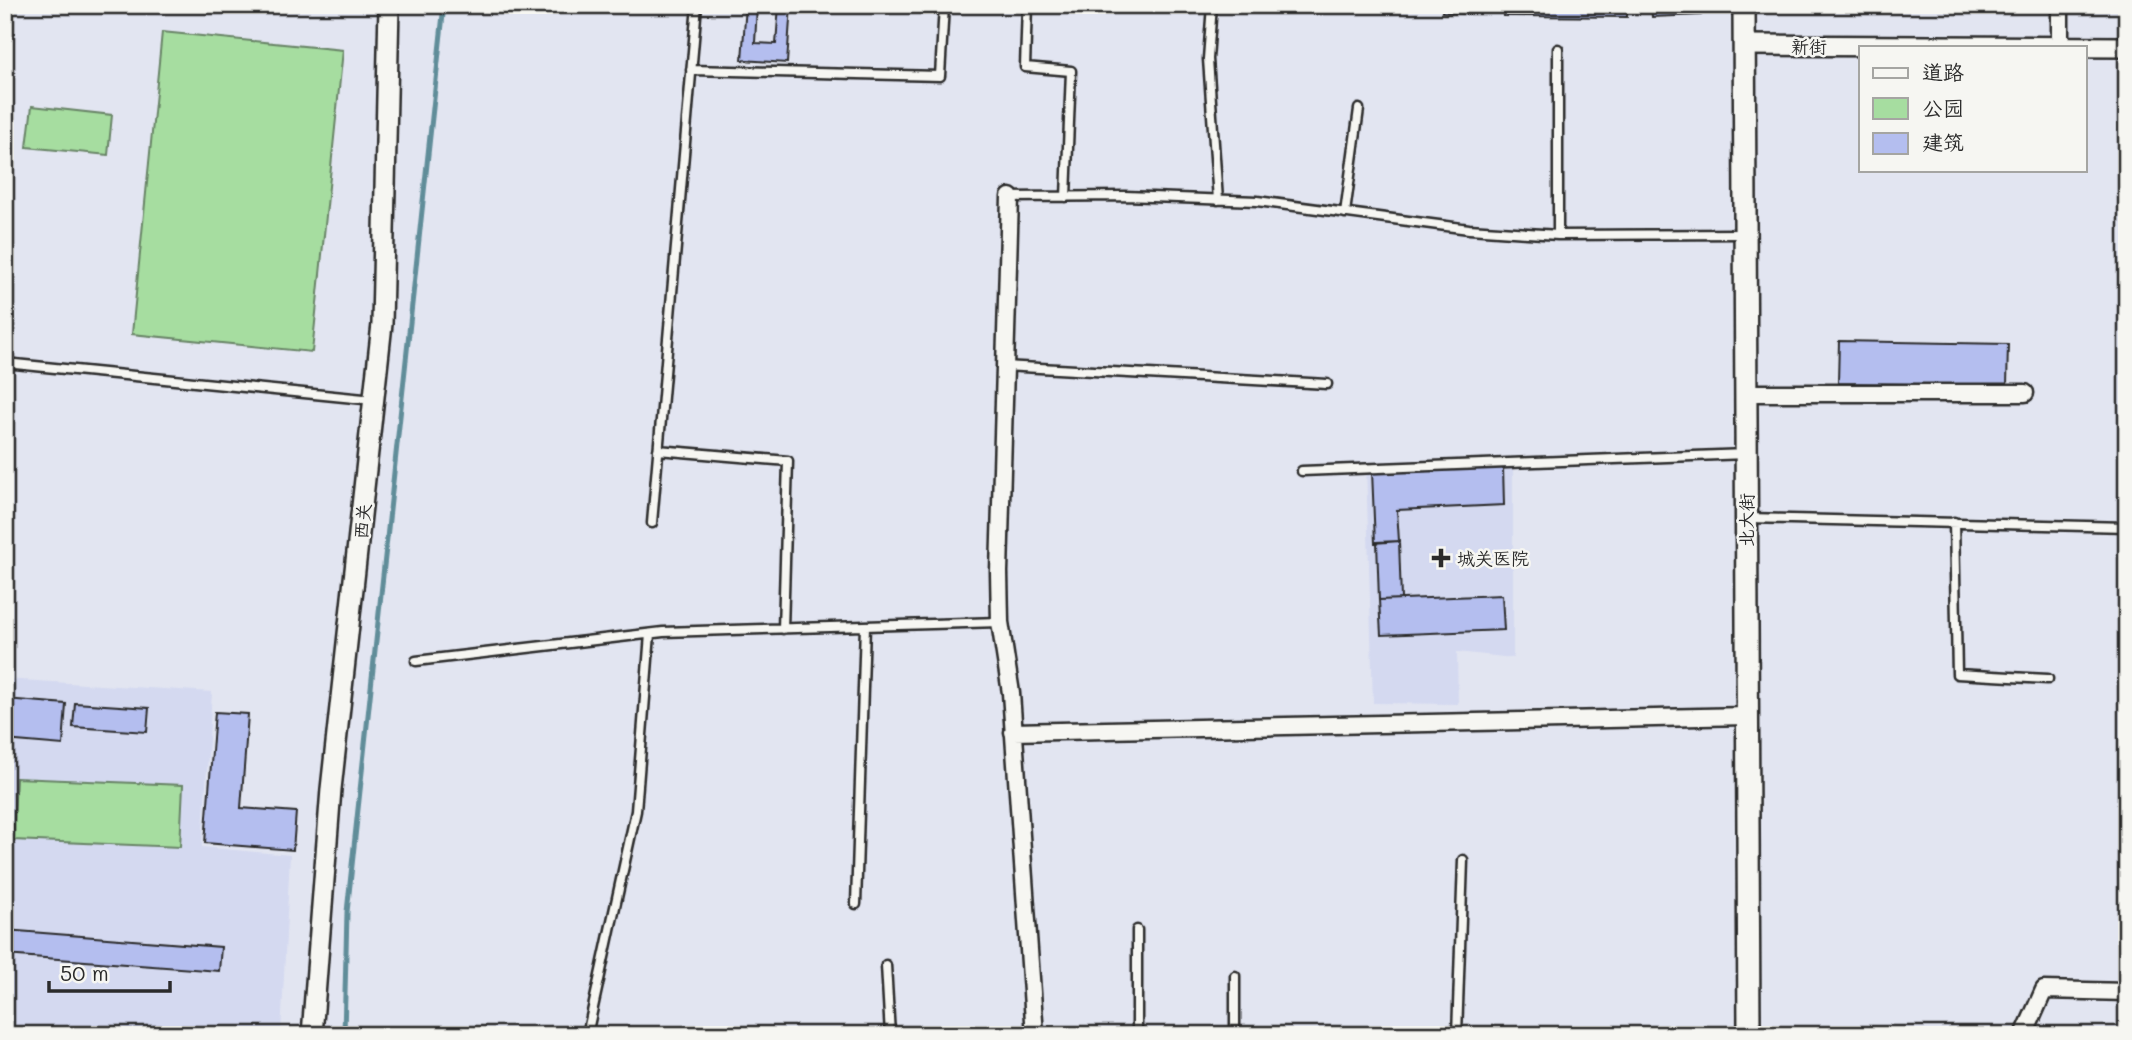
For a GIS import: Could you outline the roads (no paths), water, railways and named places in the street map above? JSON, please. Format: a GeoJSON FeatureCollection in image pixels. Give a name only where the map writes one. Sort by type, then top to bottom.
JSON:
{"type":"FeatureCollection","features":[{"type":"Feature","properties":{"kind":"main road","name":"北大街"},"geometry":{"type":"LineString","coordinates":[[1744,5],[1749,1035]]}},
{"type":"Feature","properties":{"kind":"street","name":"西关"},"geometry":{"type":"LineString","coordinates":[[312,1035],[331,789],[382,324],[389,5]]}},
{"type":"Feature","properties":{"kind":"street"},"geometry":{"type":"LineString","coordinates":[[2060,5],[2060,46]]}},
{"type":"Feature","properties":{"kind":"street","name":"新街"},"geometry":{"type":"LineString","coordinates":[[1744,45],[1902,46]]}},
{"type":"Feature","properties":{"kind":"street","name":"新街"},"geometry":{"type":"LineString","coordinates":[[2086,47],[2127,47]]}},
{"type":"Feature","properties":{"kind":"street"},"geometry":{"type":"LineString","coordinates":[[1010,197],[1000,622],[1013,732],[1035,1035]]}},
{"type":"Feature","properties":{"kind":"street"},"geometry":{"type":"LineString","coordinates":[[1745,393],[2025,393]]}},
{"type":"Feature","properties":{"kind":"street"},"geometry":{"type":"LineString","coordinates":[[1013,732],[1747,716]]}},
{"type":"Feature","properties":{"kind":"street"},"geometry":{"type":"LineString","coordinates":[[2024,1035],[2044,990],[2127,992]]}},
{"type":"Feature","properties":{"kind":"lane"},"geometry":{"type":"LineString","coordinates":[[652,523],[697,5]]}},
{"type":"Feature","properties":{"kind":"lane"},"geometry":{"type":"LineString","coordinates":[[691,70],[940,76],[944,5]]}},
{"type":"Feature","properties":{"kind":"lane"},"geometry":{"type":"LineString","coordinates":[[1027,5],[1025,67],[1071,71],[1066,197]]}},
{"type":"Feature","properties":{"kind":"lane"},"geometry":{"type":"LineString","coordinates":[[1212,5],[1208,59],[1218,200]]}},
{"type":"Feature","properties":{"kind":"lane"},"geometry":{"type":"LineString","coordinates":[[1558,49],[1558,235]]}},
{"type":"Feature","properties":{"kind":"lane"},"geometry":{"type":"LineString","coordinates":[[1345,213],[1360,108]]}},
{"type":"Feature","properties":{"kind":"lane"},"geometry":{"type":"LineString","coordinates":[[1010,197],[1257,201],[1469,229],[1558,235],[1744,234]]}},
{"type":"Feature","properties":{"kind":"lane"},"geometry":{"type":"LineString","coordinates":[[5,363],[374,400]]}},
{"type":"Feature","properties":{"kind":"lane"},"geometry":{"type":"LineString","coordinates":[[1005,366],[1327,384]]}},
{"type":"Feature","properties":{"kind":"lane"},"geometry":{"type":"LineString","coordinates":[[658,450],[788,461],[783,629]]}},
{"type":"Feature","properties":{"kind":"lane"},"geometry":{"type":"LineString","coordinates":[[1302,471],[1745,454]]}},
{"type":"Feature","properties":{"kind":"lane"},"geometry":{"type":"LineString","coordinates":[[1746,518],[2127,527]]}},
{"type":"Feature","properties":{"kind":"lane"},"geometry":{"type":"LineString","coordinates":[[1954,522],[1957,674],[2048,679]]}},
{"type":"Feature","properties":{"kind":"lane"},"geometry":{"type":"LineString","coordinates":[[416,662],[650,634],[1000,622]]}},
{"type":"Feature","properties":{"kind":"lane"},"geometry":{"type":"LineString","coordinates":[[856,904],[865,626]]}},
{"type":"Feature","properties":{"kind":"lane"},"geometry":{"type":"LineString","coordinates":[[587,1035],[636,811],[650,634]]}},
{"type":"Feature","properties":{"kind":"lane"},"geometry":{"type":"LineString","coordinates":[[1457,1035],[1463,860]]}},
{"type":"Feature","properties":{"kind":"lane"},"geometry":{"type":"LineString","coordinates":[[1137,1035],[1138,930]]}},
{"type":"Feature","properties":{"kind":"lane"},"geometry":{"type":"LineString","coordinates":[[886,965],[890,1035]]}},
{"type":"Feature","properties":{"kind":"lane"},"geometry":{"type":"LineString","coordinates":[[1235,976],[1235,1035]]}},
{"type":"Feature","properties":{"kind":"waterway"},"geometry":{"type":"LineString","coordinates":[[344,1035],[347,912],[444,5]]}},
{"type":"Feature","properties":{"kind":"place","name":"城关医院"},"geometry":{"type":"Point","coordinates":[1441,558]}}]}
